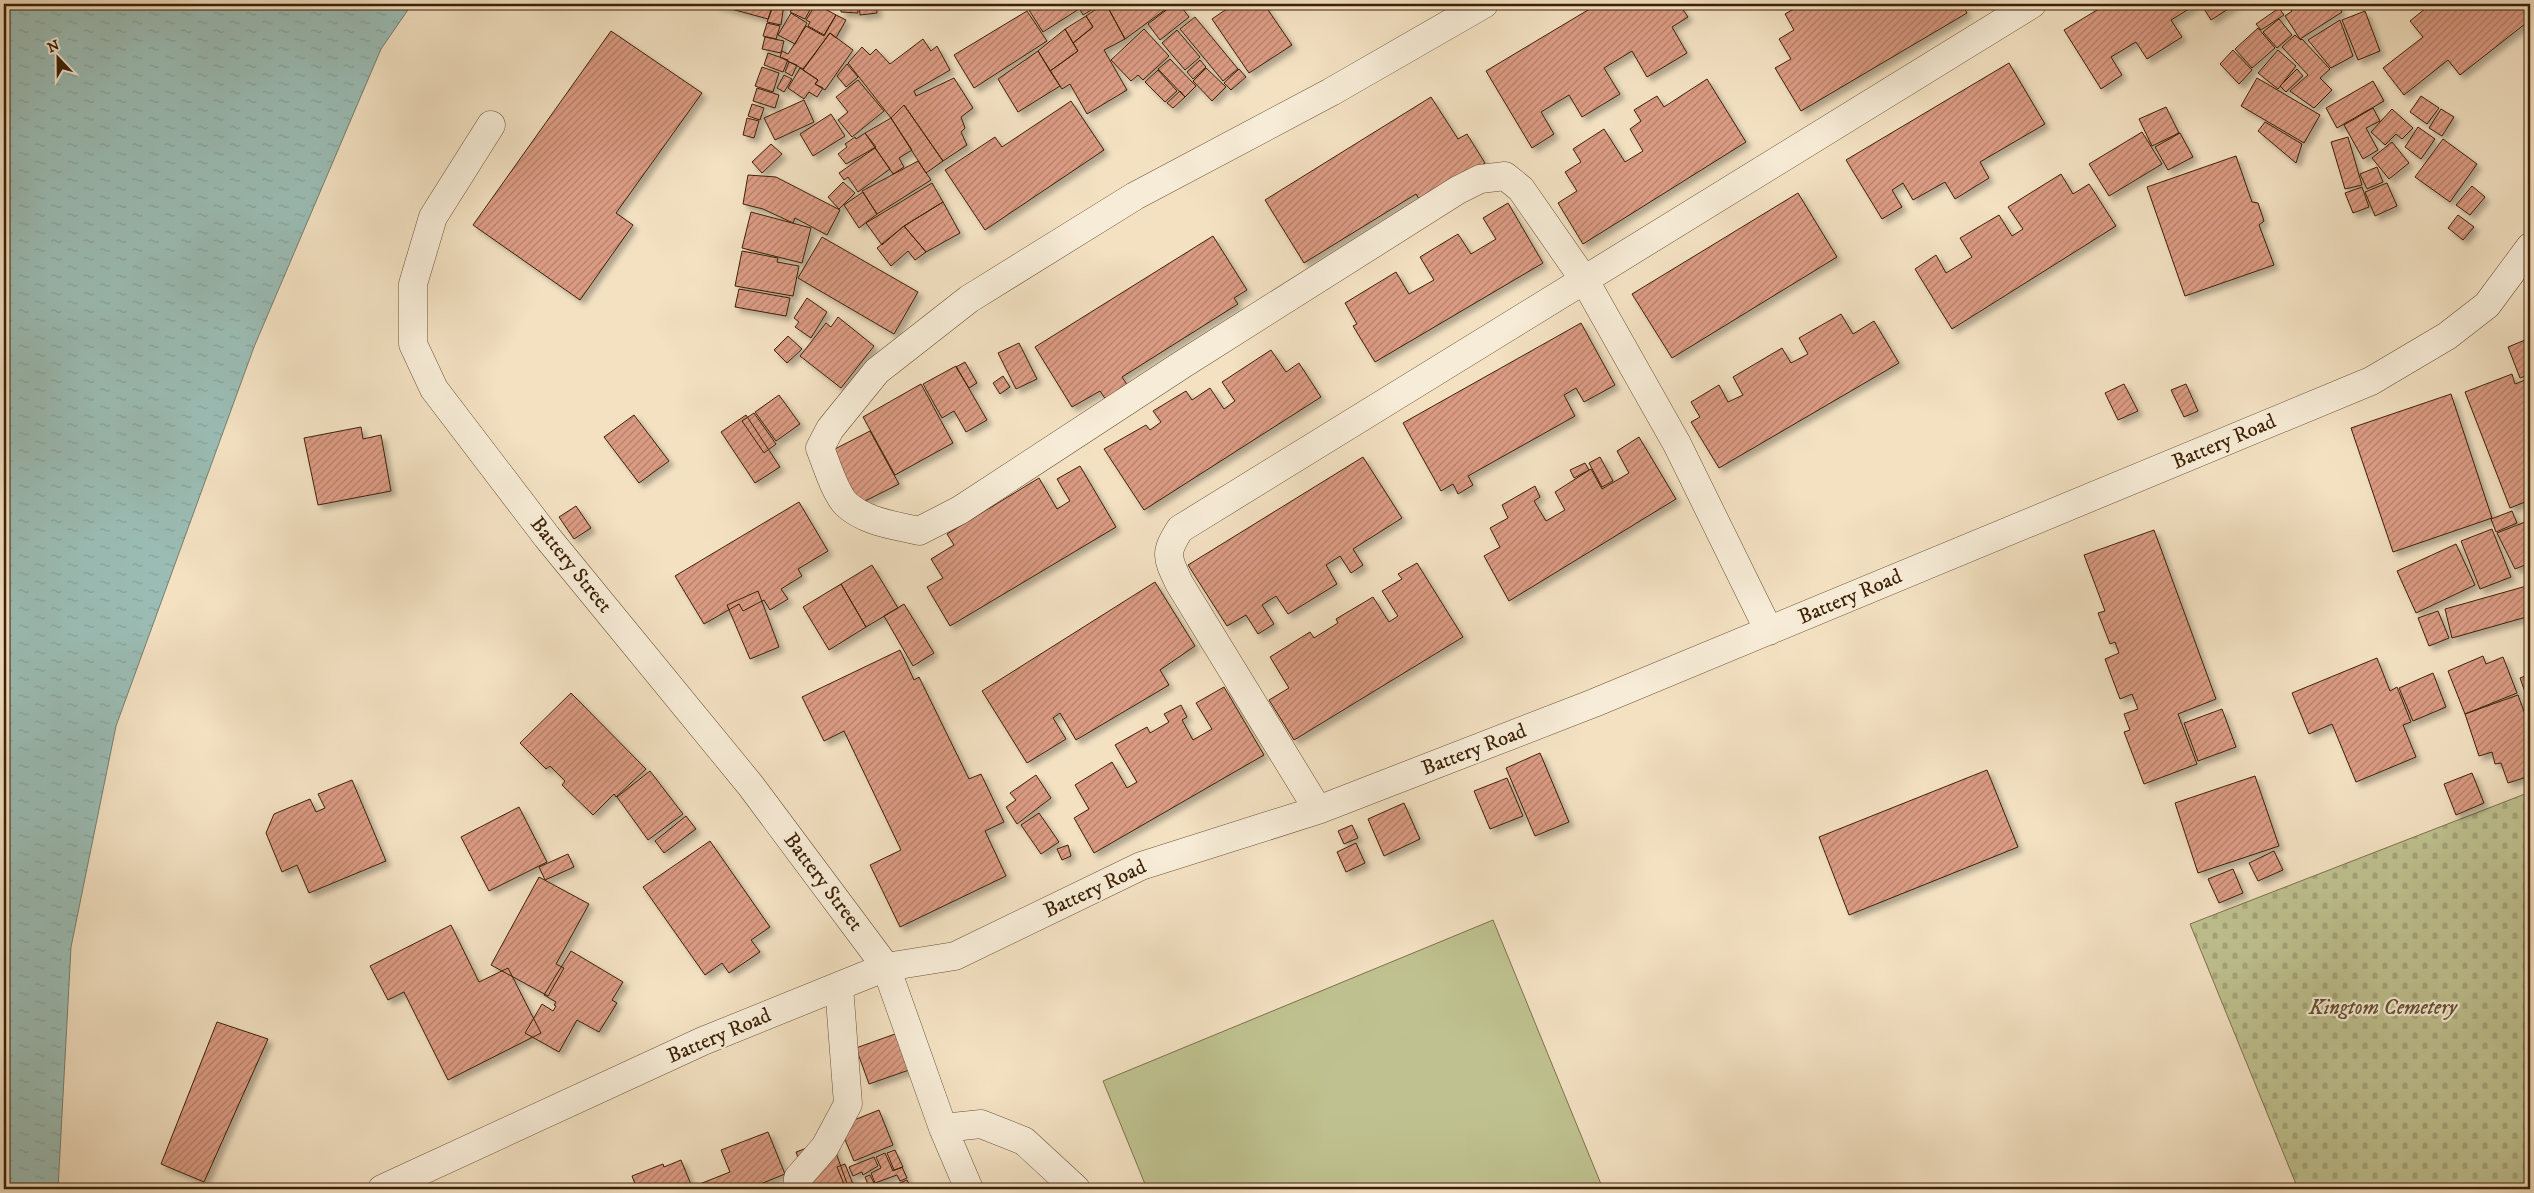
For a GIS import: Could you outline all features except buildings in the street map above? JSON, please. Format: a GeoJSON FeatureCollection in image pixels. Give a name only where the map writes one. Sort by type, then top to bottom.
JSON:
{"type":"FeatureCollection","features":[{"type":"Feature","properties":{"kind":"street"},"geometry":{"type":"LineString","coordinates":[[1484,4],[1331,92],[1135,196],[969,299],[877,371],[830,429],[820,448],[845,503],[866,518],[919,531],[960,510],[1182,364],[1458,190],[1480,179],[1505,176],[1521,189],[1585,281],[1677,444],[1769,631]]}},
{"type":"Feature","properties":{"kind":"street"},"geometry":{"type":"LineString","coordinates":[[1318,810],[1179,583],[1170,563],[1169,547],[1180,529],[2032,4]]}},
{"type":"Feature","properties":{"kind":"street","name":"Battery Street"},"geometry":{"type":"LineString","coordinates":[[491,125],[433,216],[413,284],[413,344],[434,389],[547,537],[751,786],[886,967],[943,1128],[969,1189]]}},
{"type":"Feature","properties":{"kind":"street","name":"Battery Road"},"geometry":{"type":"LineString","coordinates":[[382,1189],[703,1041],[886,967],[955,956],[1141,866],[1318,810],[1594,704],[2371,381],[2447,336],[2487,305],[2530,247]]}},
{"type":"Feature","properties":{"kind":"street"},"geometry":{"type":"LineString","coordinates":[[797,1189],[798,1178],[825,1147],[848,1104],[839,986]]}},
{"type":"Feature","properties":{"kind":"street"},"geometry":{"type":"LineString","coordinates":[[943,1128],[981,1124],[1024,1141],[1076,1189]]}},
{"type":"Feature","properties":{"kind":"green space","name":"Kingtom Cemetery"},"geometry":{"type":"Polygon","coordinates":[[[2530,792],[2530,1189],[2298,1189],[2190,924],[2530,792]]]}},
{"type":"Feature","properties":{"kind":"green space"},"geometry":{"type":"Polygon","coordinates":[[[1493,920],[1603,1189],[1147,1189],[1103,1081],[1493,920]]]}},
{"type":"Feature","properties":{"kind":"water"},"geometry":{"type":"Polygon","coordinates":[[[4,4],[412,4],[381,49],[254,347],[116,726],[71,947],[58,1189],[4,1189],[4,4]]]}}]}
